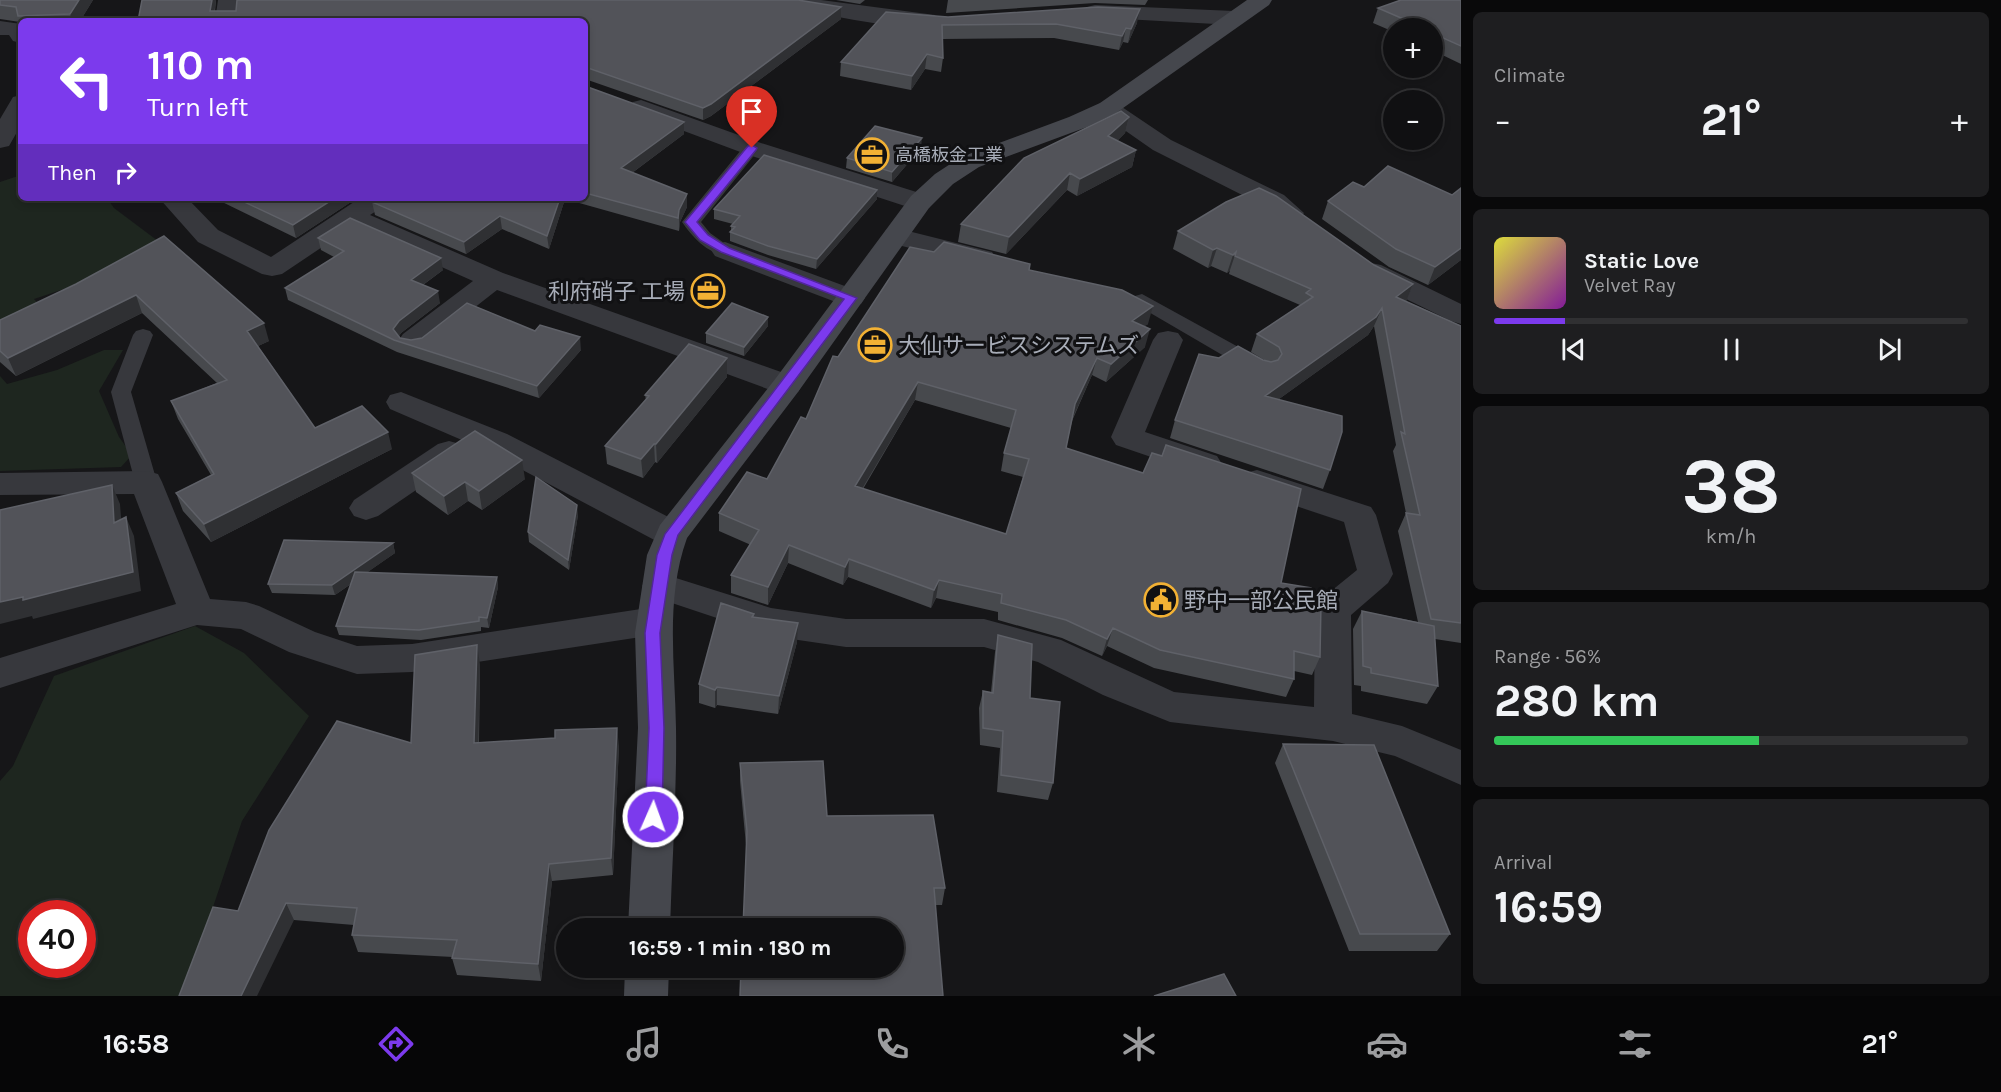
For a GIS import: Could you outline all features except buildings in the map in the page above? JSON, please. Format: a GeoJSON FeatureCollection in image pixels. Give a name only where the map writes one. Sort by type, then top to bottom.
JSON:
{"type":"FeatureCollection","features":[{"type":"Feature","properties":{"kind":"street"},"geometry":{"type":"LineString","coordinates":[[226,18],[229,0]]}},
{"type":"Feature","properties":{"kind":"street"},"geometry":{"type":"LineString","coordinates":[[782,0],[886,17],[946,22]]}},
{"type":"Feature","properties":{"kind":"street"},"geometry":{"type":"LineString","coordinates":[[649,918],[657,728],[653,633],[664,555],[672,534],[787,385],[920,202],[944,179],[970,162],[1078,122],[1108,108],[1261,0]]}},
{"type":"Feature","properties":{"kind":"street"},"geometry":{"type":"LineString","coordinates":[[1070,12],[1157,7],[1234,18]]}},
{"type":"Feature","properties":{"kind":"street"},"geometry":{"type":"LineString","coordinates":[[0,28],[16,28],[18,31]]}},
{"type":"Feature","properties":{"kind":"street"},"geometry":{"type":"LineString","coordinates":[[619,99],[752,148],[920,202]]}},
{"type":"Feature","properties":{"kind":"street"},"geometry":{"type":"LineString","coordinates":[[0,141],[18,108]]}},
{"type":"Feature","properties":{"kind":"street"},"geometry":{"type":"LineString","coordinates":[[1108,108],[1162,145],[1275,201],[1311,228]]}},
{"type":"Feature","properties":{"kind":"street"},"geometry":{"type":"LineString","coordinates":[[175,201],[208,236],[272,268],[374,201]]}},
{"type":"Feature","properties":{"kind":"street"},"geometry":{"type":"LineString","coordinates":[[351,217],[493,279],[787,385]]}},
{"type":"Feature","properties":{"kind":"street"},"geometry":{"type":"LineString","coordinates":[[896,236],[1008,265]]}},
{"type":"Feature","properties":{"kind":"street"},"geometry":{"type":"LineString","coordinates":[[725,250],[851,298]]}},
{"type":"Feature","properties":{"kind":"street"},"geometry":{"type":"LineString","coordinates":[[1347,254],[1377,275],[1461,315]]}},
{"type":"Feature","properties":{"kind":"street"},"geometry":{"type":"LineString","coordinates":[[413,341],[493,279]]}},
{"type":"Feature","properties":{"kind":"street"},"geometry":{"type":"LineString","coordinates":[[1168,340],[1127,437],[1359,515],[1376,574],[1333,610],[1333,725]]}},
{"type":"Feature","properties":{"kind":"street"},"geometry":{"type":"LineString","coordinates":[[401,402],[476,433],[672,534]]}},
{"type":"Feature","properties":{"kind":"street"},"geometry":{"type":"LineString","coordinates":[[366,508],[476,433]]}},
{"type":"Feature","properties":{"kind":"street"},"geometry":{"type":"LineString","coordinates":[[0,484],[146,482],[197,611]]}},
{"type":"Feature","properties":{"kind":"street"},"geometry":{"type":"LineString","coordinates":[[0,672],[197,611],[246,616],[302,642],[357,660],[412,658],[657,604],[835,631],[984,633],[1048,650],[1116,684],[1170,707],[1333,725],[1402,742],[1461,768]]}},
{"type":"Feature","properties":{"kind":"street"},"geometry":{"type":"LineString","coordinates":[[646,996],[647,978]]}},
{"type":"Feature","properties":{"kind":"lane"},"geometry":{"type":"LineString","coordinates":[[725,250],[704,237],[691,222],[752,148]]}},
{"type":"Feature","properties":{"kind":"lane"},"geometry":{"type":"LineString","coordinates":[[1131,297],[1264,371]]}},
{"type":"Feature","properties":{"kind":"lane"},"geometry":{"type":"LineString","coordinates":[[143,334],[121,392],[146,482]]}},
{"type":"Feature","properties":{"kind":"shaded area"},"geometry":{"type":"Polygon","coordinates":[[[18,176],[18,201],[109,201],[114,208],[166,247],[67,288],[34,299],[47,313],[0,335],[0,182],[18,176]]]}},
{"type":"Feature","properties":{"kind":"shaded area"},"geometry":{"type":"Polygon","coordinates":[[[104,350],[123,350],[99,391],[119,437],[132,455],[121,467],[0,471],[0,376],[7,384],[57,370],[104,350]]]}},
{"type":"Feature","properties":{"kind":"shaded area"},"geometry":{"type":"Polygon","coordinates":[[[195,626],[244,653],[309,716],[242,821],[183,996],[0,996],[0,781],[13,766],[54,676],[195,626]]]}},
{"type":"Feature","properties":{"kind":"place","name":"高橋板金工業"},"geometry":{"type":"Point","coordinates":[872,155]}},
{"type":"Feature","properties":{"kind":"place","name":"利府硝子 工場"},"geometry":{"type":"Point","coordinates":[708,291]}},
{"type":"Feature","properties":{"kind":"place","name":"大仙サービスシステムズ"},"geometry":{"type":"Point","coordinates":[875,345]}},
{"type":"Feature","properties":{"kind":"place","name":"野中一部公民館"},"geometry":{"type":"Point","coordinates":[1161,600]}},
{"type":"Feature","properties":{"kind":"route"},"geometry":{"type":"LineString","coordinates":[[653,817],[657,728],[653,633],[664,555],[672,534],[851,298],[725,250],[704,237],[691,222],[752,148]]}}]}
